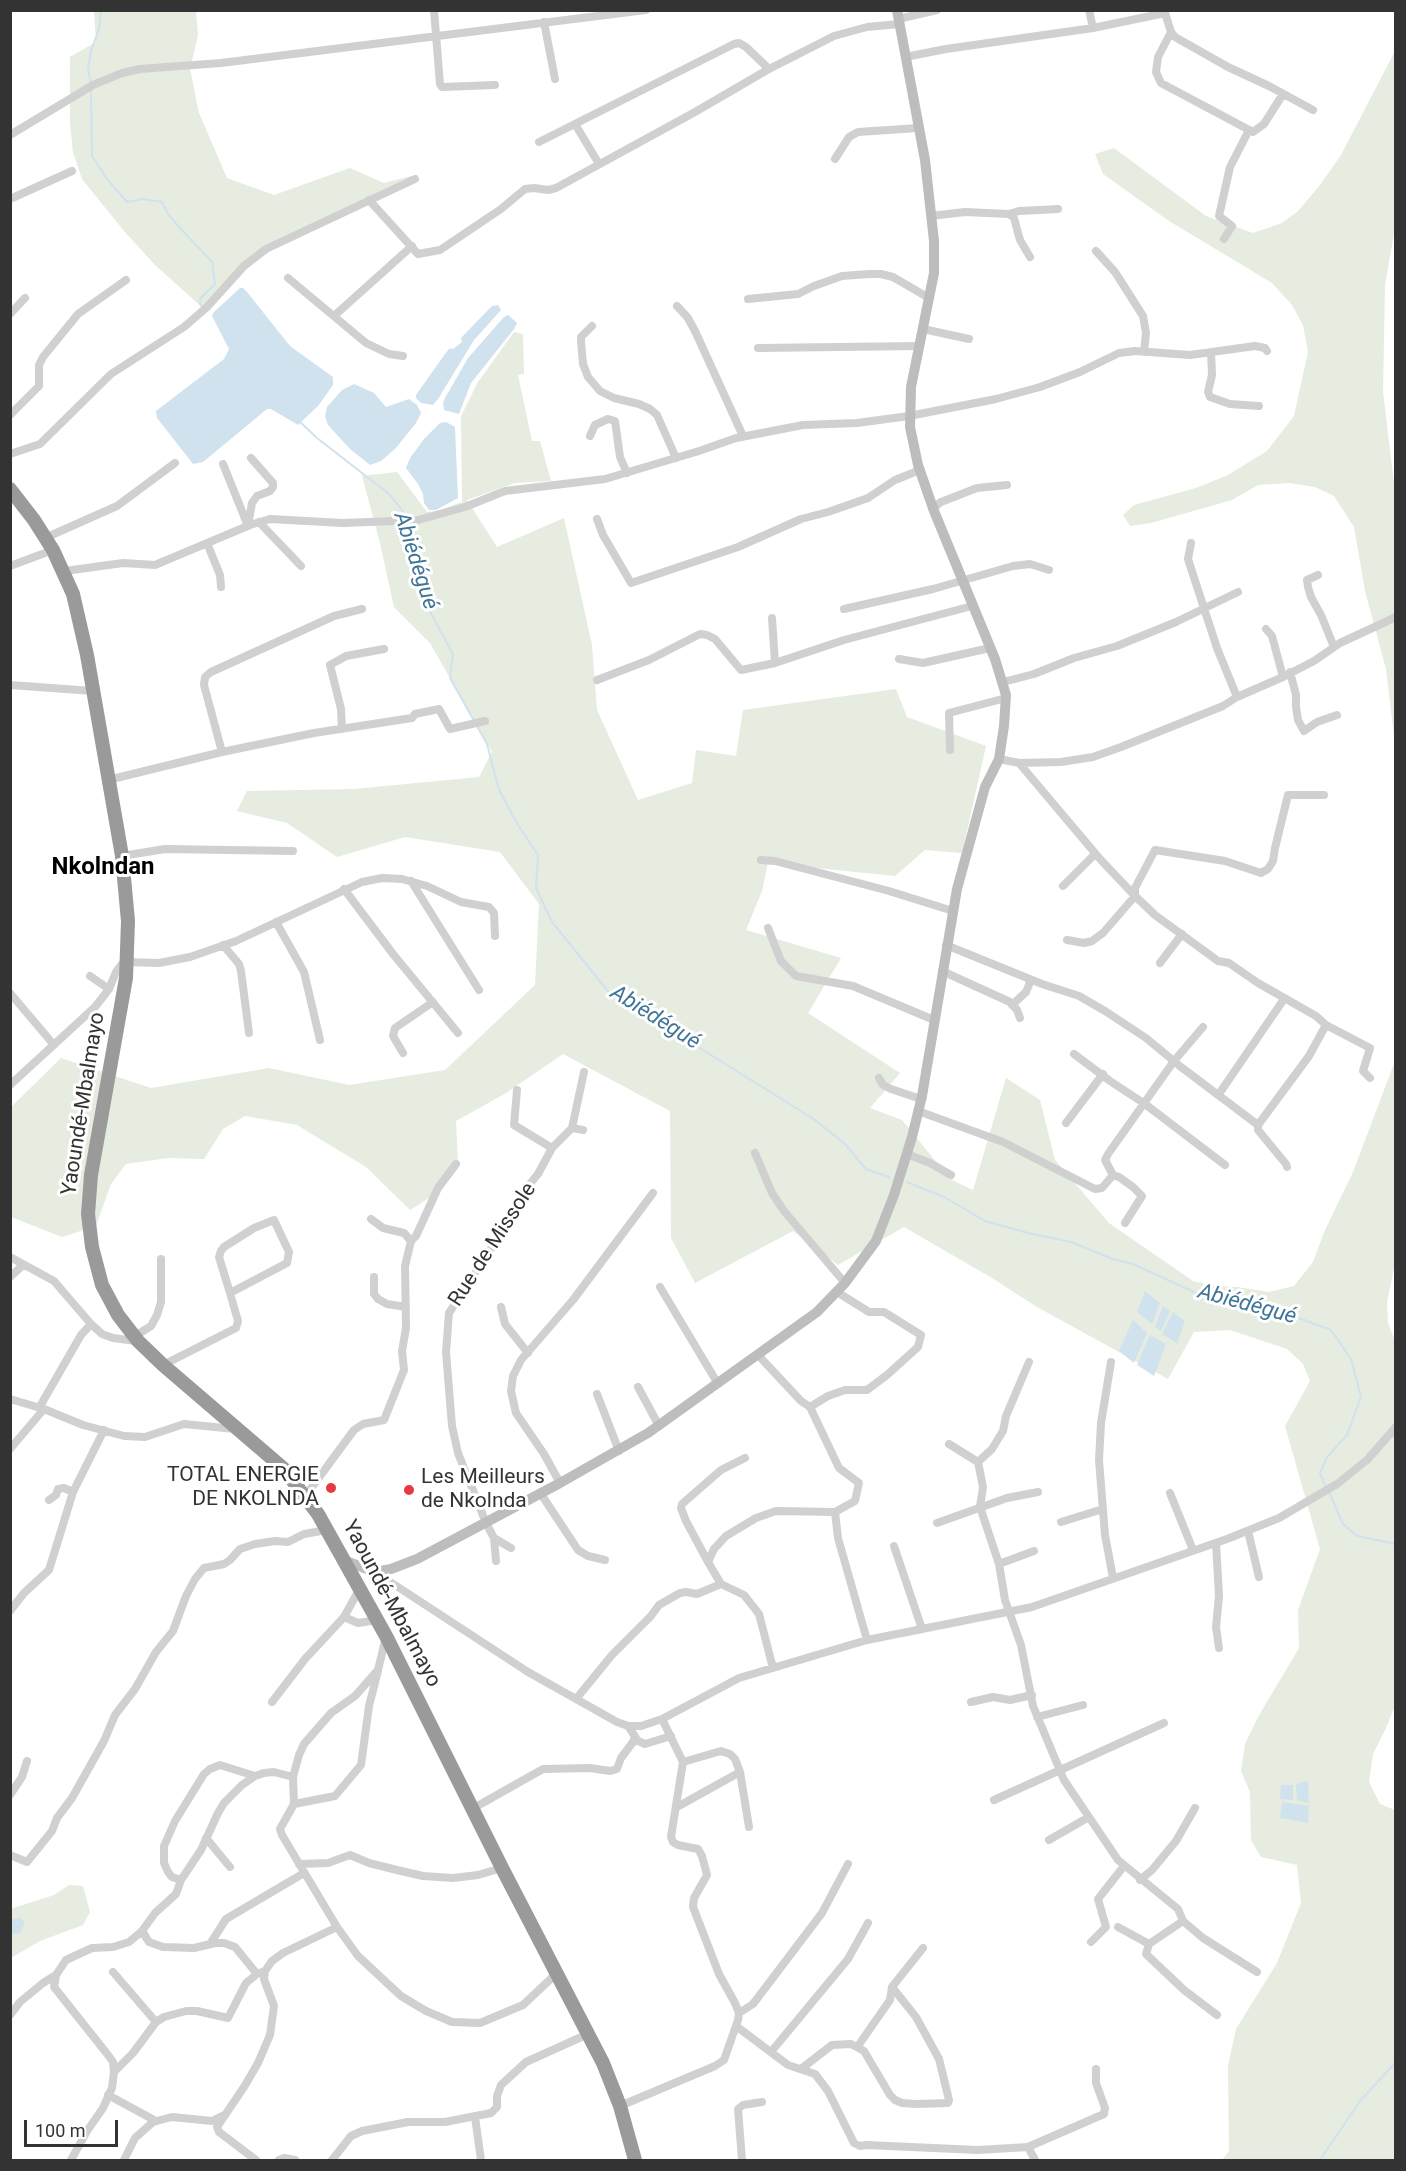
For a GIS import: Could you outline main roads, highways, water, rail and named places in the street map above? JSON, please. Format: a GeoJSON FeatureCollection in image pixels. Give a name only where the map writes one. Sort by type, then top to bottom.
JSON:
{"type":"FeatureCollection","features":[{"type":"Feature","properties":{"kind":"highway","name":"Yaoundé-Mbalmayo"},"geometry":{"type":"LineString","coordinates":[[10,489],[49,544],[74,594],[122,856],[128,921],[126,962],[121,1011],[91,1175],[88,1214],[92,1248],[102,1285],[118,1315],[136,1338],[163,1365],[283,1468],[306,1495],[346,1561],[386,1636],[603,2063],[620,2106],[635,2160]]}},
{"type":"Feature","properties":{"kind":"water"},"geometry":{"type":"Polygon","coordinates":[[[240,288],[247,292],[290,346],[333,377],[333,385],[318,406],[298,425],[271,409],[267,409],[203,462],[193,464],[157,418],[156,411],[224,359],[229,349],[212,316],[240,288]]]}},
{"type":"Feature","properties":{"kind":"water"},"geometry":{"type":"Polygon","coordinates":[[[498,305],[501,310],[474,340],[438,399],[433,405],[421,403],[416,395],[445,354],[450,348],[453,349],[462,342],[461,338],[492,306],[498,305]]]}},
{"type":"Feature","properties":{"kind":"water"},"geometry":{"type":"Polygon","coordinates":[[[508,315],[517,323],[471,383],[459,414],[444,410],[445,398],[468,358],[508,315]]]}},
{"type":"Feature","properties":{"kind":"water"},"geometry":{"type":"Polygon","coordinates":[[[354,384],[374,393],[386,407],[409,399],[417,405],[421,413],[416,423],[395,449],[381,461],[370,465],[350,449],[328,425],[325,416],[327,407],[342,390],[354,384]]]}},
{"type":"Feature","properties":{"kind":"water"},"geometry":{"type":"Polygon","coordinates":[[[446,422],[455,427],[458,498],[436,510],[429,510],[424,503],[418,484],[406,468],[410,458],[424,439],[440,423],[446,422]]]}},
{"type":"Feature","properties":{"kind":"water"},"geometry":{"type":"Polygon","coordinates":[[[1145,1291],[1160,1303],[1152,1324],[1137,1312],[1145,1291]]]}},
{"type":"Feature","properties":{"kind":"water"},"geometry":{"type":"Polygon","coordinates":[[[1163,1306],[1170,1311],[1161,1331],[1155,1327],[1163,1306]]]}},
{"type":"Feature","properties":{"kind":"water"},"geometry":{"type":"Polygon","coordinates":[[[1173,1312],[1185,1321],[1177,1343],[1162,1334],[1173,1312]]]}},
{"type":"Feature","properties":{"kind":"water"},"geometry":{"type":"Polygon","coordinates":[[[1133,1320],[1147,1333],[1134,1363],[1119,1351],[1133,1320]]]}},
{"type":"Feature","properties":{"kind":"water"},"geometry":{"type":"Polygon","coordinates":[[[1150,1335],[1166,1344],[1154,1376],[1137,1365],[1150,1335]]]}},
{"type":"Feature","properties":{"kind":"water"},"geometry":{"type":"Polygon","coordinates":[[[1308,1781],[1309,1803],[1297,1800],[1296,1784],[1308,1781]]]}},
{"type":"Feature","properties":{"kind":"water"},"geometry":{"type":"Polygon","coordinates":[[[1281,1785],[1293,1785],[1293,1800],[1280,1799],[1281,1785]]]}},
{"type":"Feature","properties":{"kind":"water"},"geometry":{"type":"Polygon","coordinates":[[[1282,1802],[1309,1806],[1308,1823],[1280,1818],[1282,1802]]]}},
{"type":"Feature","properties":{"kind":"water"},"geometry":{"type":"Polygon","coordinates":[[[20,1918],[25,1922],[20,1933],[11,1934],[11,1920],[20,1918]]]}},
{"type":"Feature","properties":{"kind":"waterway","name":"Abiédégué"},"geometry":{"type":"LineString","coordinates":[[91,84],[88,69],[91,51],[99,29],[101,10]]}},
{"type":"Feature","properties":{"kind":"waterway","name":"Abiédégué"},"geometry":{"type":"LineString","coordinates":[[91,89],[92,156],[107,179],[127,202],[143,199],[162,202],[168,214],[212,262],[215,284],[200,299],[203,307]]}},
{"type":"Feature","properties":{"kind":"waterway","name":"Abiédégué"},"geometry":{"type":"LineString","coordinates":[[299,421],[317,438],[389,494],[405,514],[411,532],[414,562],[427,606],[453,654],[450,678],[487,744],[499,790],[538,855],[536,888],[552,922],[611,995],[641,1007],[666,1027],[812,1118],[844,1143],[866,1169],[889,1177]]}},
{"type":"Feature","properties":{"kind":"waterway","name":"Abiédégué"},"geometry":{"type":"LineString","coordinates":[[907,1182],[946,1198],[985,1221],[1071,1242],[1113,1259],[1133,1264],[1209,1299],[1257,1312],[1296,1317],[1331,1330],[1351,1359],[1361,1397],[1347,1435],[1327,1457],[1320,1473],[1326,1487]]}},
{"type":"Feature","properties":{"kind":"waterway","name":"Abiédégué"},"geometry":{"type":"LineString","coordinates":[[1329,1492],[1343,1524],[1357,1536],[1396,1544]]}},
{"type":"Feature","properties":{"kind":"waterway","name":"Abiédégué"},"geometry":{"type":"LineString","coordinates":[[1320,2160],[1360,2101],[1396,2062]]}},
{"type":"Feature","properties":{"kind":"place","name":"TOTAL ENERGIE DE NKOLNDA"},"geometry":{"type":"Point","coordinates":[331,1488]}},
{"type":"Feature","properties":{"kind":"place","name":"Les Meilleurs de Nkolnda"},"geometry":{"type":"Point","coordinates":[409,1490]}},
{"type":"Feature","properties":{"kind":"district","name":"Nkolndan"},"geometry":{"type":"Point","coordinates":[103,868]}}]}
